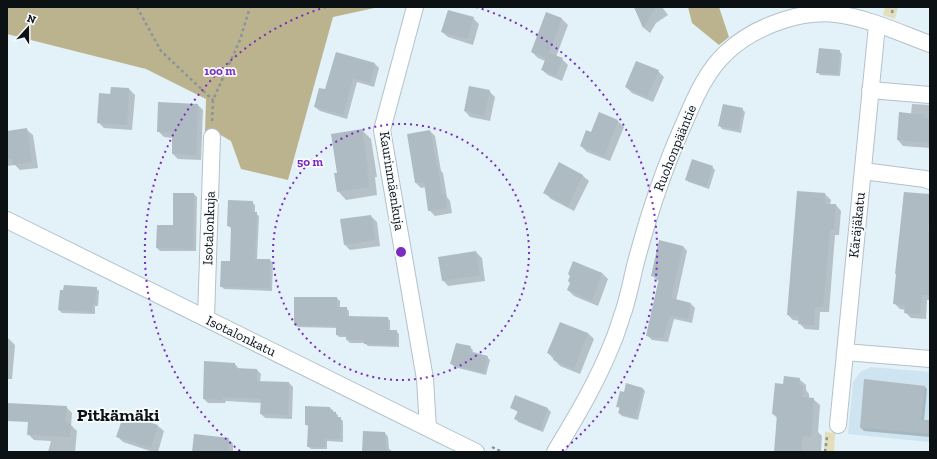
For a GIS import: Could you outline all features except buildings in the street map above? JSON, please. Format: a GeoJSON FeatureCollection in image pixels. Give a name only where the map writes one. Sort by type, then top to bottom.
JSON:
{"type":"FeatureCollection","features":[{"type":"Feature","properties":{"kind":"street","name":"Kaurinmäenkuja"},"geometry":{"type":"LineString","coordinates":[[415,7],[382,130],[425,379],[428,428]]}},
{"type":"Feature","properties":{"kind":"street","name":"Ruohonpääntie"},"geometry":{"type":"LineString","coordinates":[[556,452],[584,402],[612,343],[624,307],[656,193],[689,112],[697,94],[711,70],[726,53],[743,39],[764,27],[789,18],[814,14],[834,14],[859,19],[930,44]]}},
{"type":"Feature","properties":{"kind":"street","name":"Käräjäkatu"},"geometry":{"type":"LineString","coordinates":[[838,425],[877,25]]}},
{"type":"Feature","properties":{"kind":"street"},"geometry":{"type":"LineString","coordinates":[[870,90],[930,95]]}},
{"type":"Feature","properties":{"kind":"street","name":"Isotalonkuja"},"geometry":{"type":"LineString","coordinates":[[206,318],[212,137]]}},
{"type":"Feature","properties":{"kind":"street"},"geometry":{"type":"LineString","coordinates":[[862,171],[925,179],[930,181]]}},
{"type":"Feature","properties":{"kind":"street","name":"Isotalonkatu"},"geometry":{"type":"LineString","coordinates":[[7,220],[476,452]]}},
{"type":"Feature","properties":{"kind":"street"},"geometry":{"type":"LineString","coordinates":[[845,352],[930,359]]}},
{"type":"Feature","properties":{"kind":"path"},"geometry":{"type":"LineString","coordinates":[[137,7],[161,51],[213,100]]}},
{"type":"Feature","properties":{"kind":"path"},"geometry":{"type":"LineString","coordinates":[[212,137],[213,100],[240,40],[250,7]]}},
{"type":"Feature","properties":{"kind":"path"},"geometry":{"type":"LineString","coordinates":[[826,452],[827,437]]}},
{"type":"Feature","properties":{"kind":"shaded area"},"geometry":{"type":"Polygon","coordinates":[[[7,7],[379,7],[333,17],[288,180],[241,169],[231,141],[219,134],[205,132],[206,99],[146,69],[7,34],[7,7]]]}},
{"type":"Feature","properties":{"kind":"shaded area"},"geometry":{"type":"Polygon","coordinates":[[[688,7],[719,7],[729,37],[719,45],[692,23],[688,7]]]}},
{"type":"Feature","properties":{"kind":"shaded area"},"geometry":{"type":"Polygon","coordinates":[[[885,7],[898,7],[895,19],[883,15],[885,7]]]}},
{"type":"Feature","properties":{"kind":"shaded area"},"geometry":{"type":"Polygon","coordinates":[[[871,367],[930,372],[930,442],[848,434],[853,382],[860,372],[871,367]]]}},
{"type":"Feature","properties":{"kind":"shaded area"},"geometry":{"type":"Polygon","coordinates":[[[825,432],[835,433],[834,452],[824,452],[825,432]]]}},
{"type":"Feature","properties":{"kind":"district","name":"Pitkämäki"},"geometry":{"type":"Point","coordinates":[118,415]}}]}
